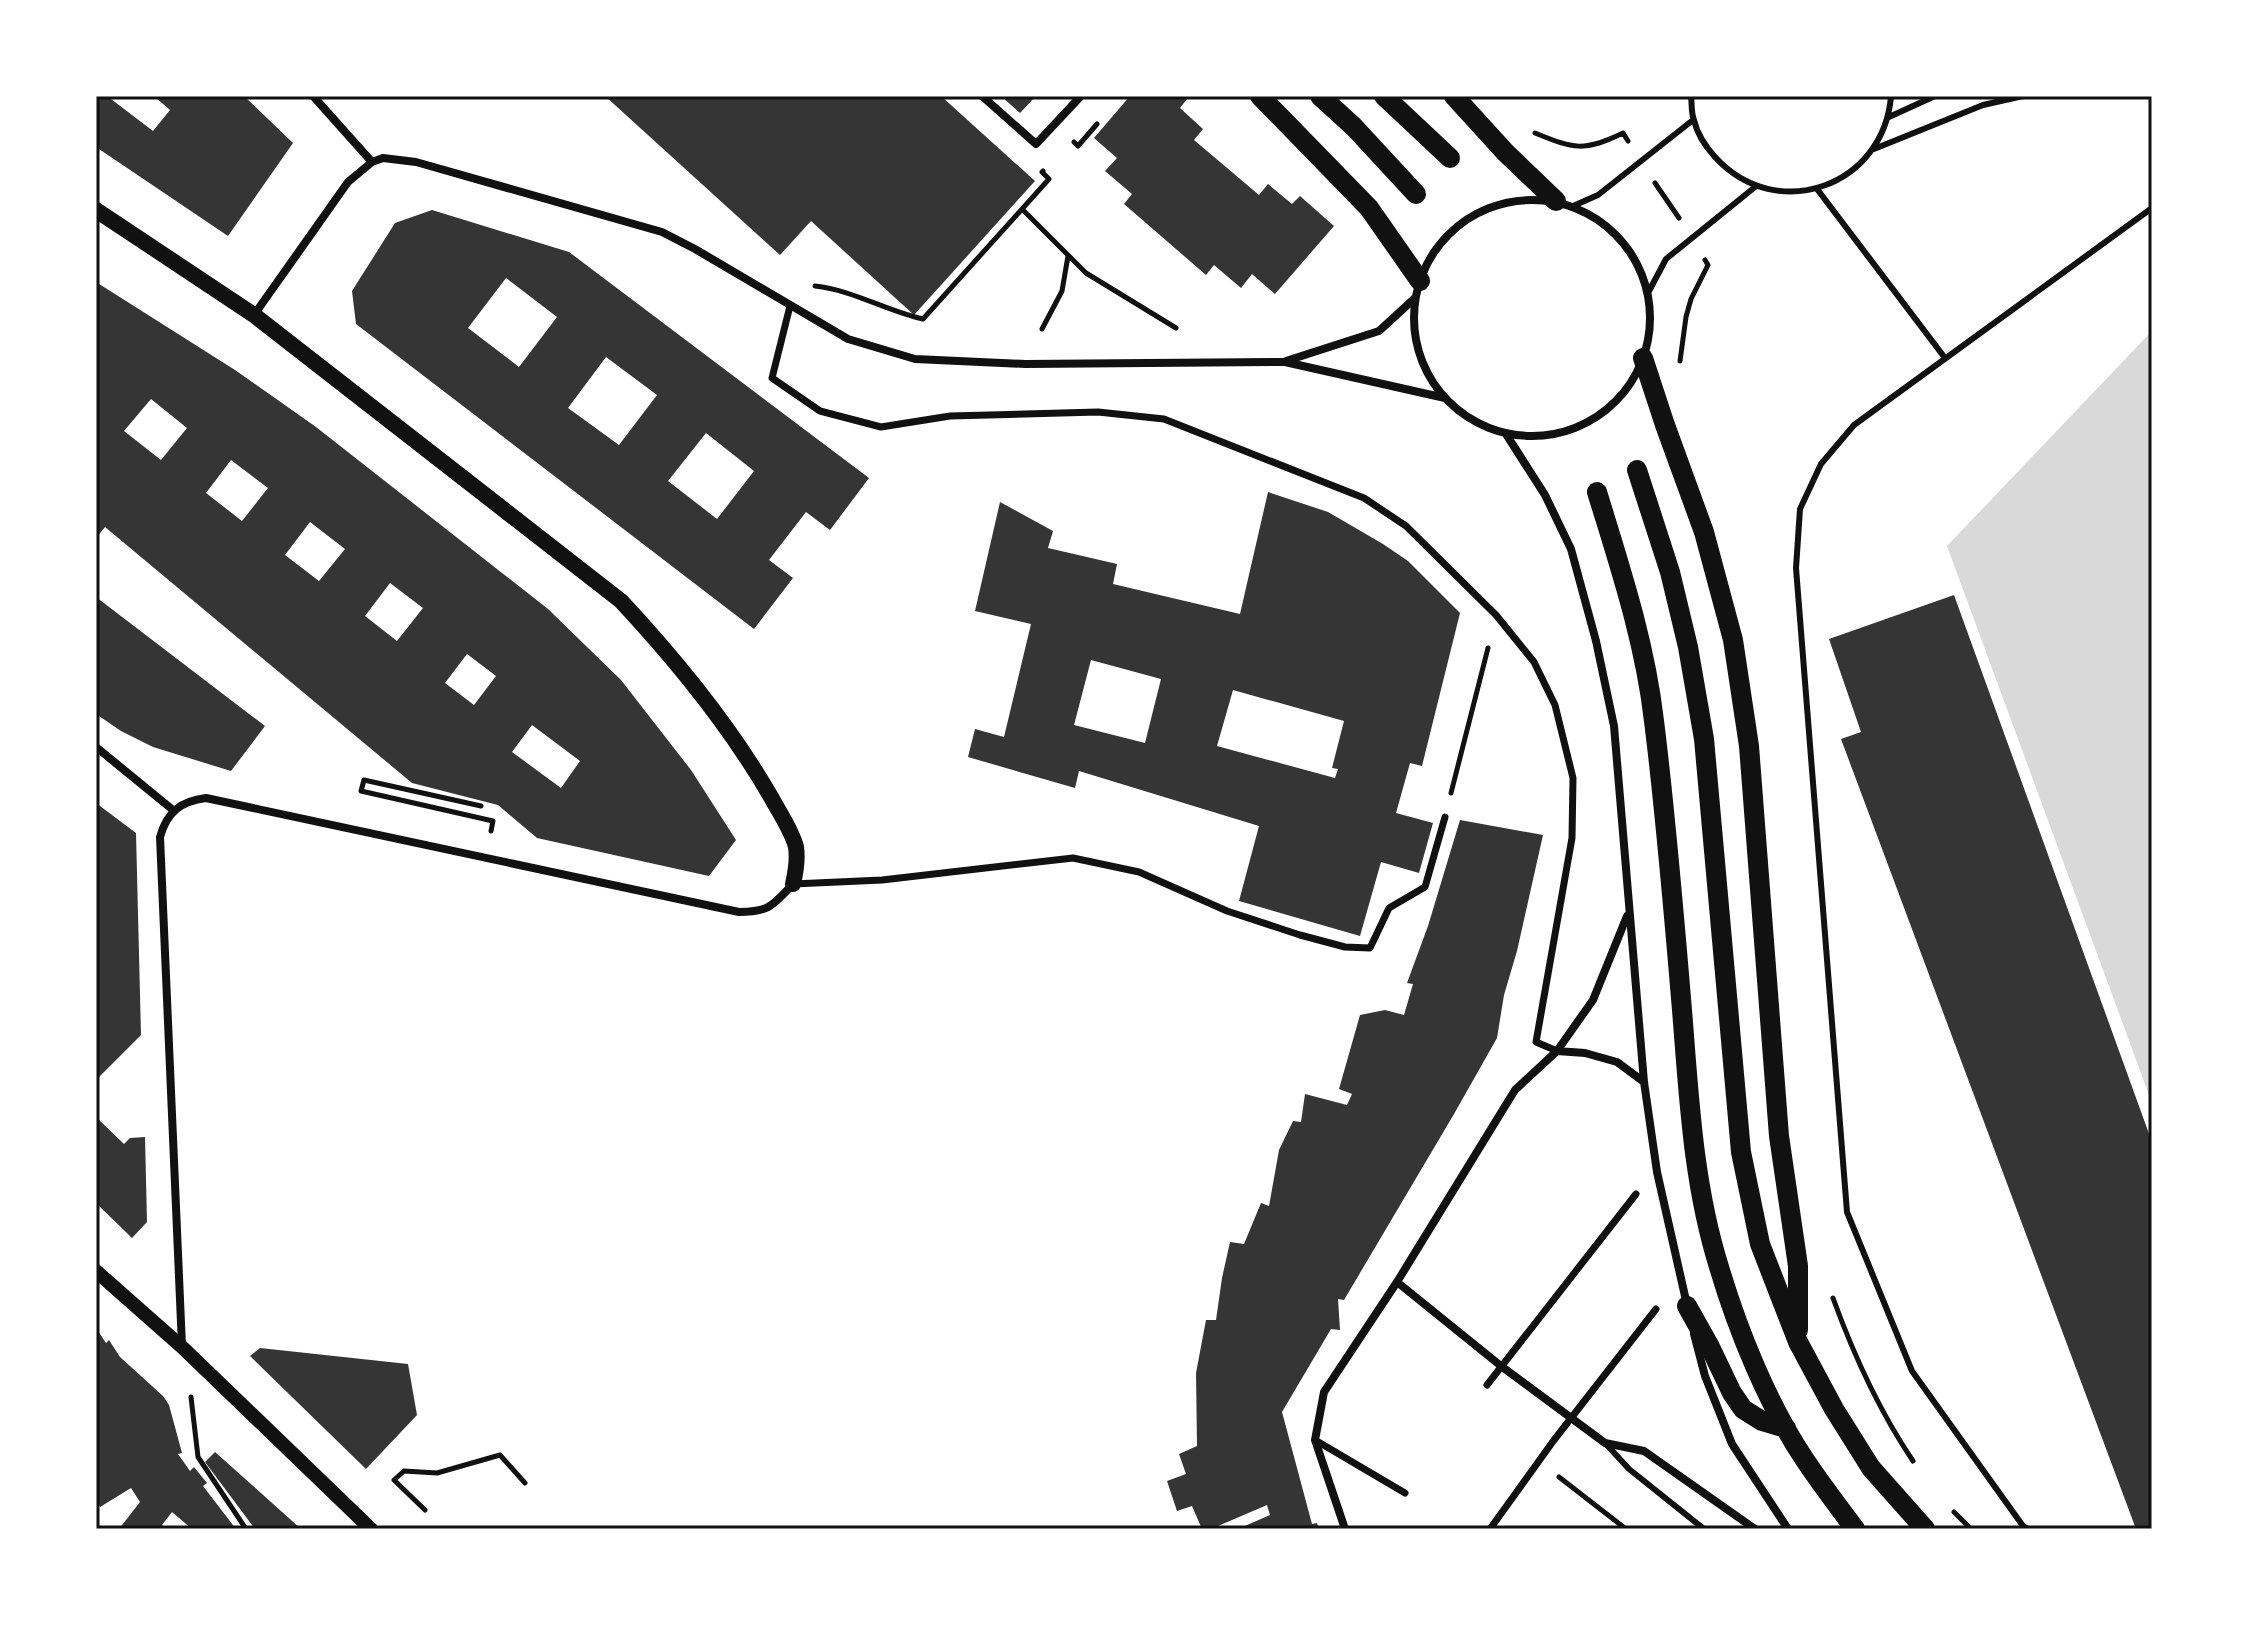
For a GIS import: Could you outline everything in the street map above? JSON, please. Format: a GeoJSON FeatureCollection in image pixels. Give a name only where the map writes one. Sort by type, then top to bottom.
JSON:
{"type":"FeatureCollection","features":[{"type":"Feature","properties":{"kind":"main road"},"geometry":{"type":"LineString","coordinates":[[1260,96],[1369,208],[1418,289]]}},
{"type":"Feature","properties":{"kind":"main road"},"geometry":{"type":"LineString","coordinates":[[1320,96],[1354,127],[1416,194]]}},
{"type":"Feature","properties":{"kind":"main road"},"geometry":{"type":"LineString","coordinates":[[1384,96],[1450,158]]}},
{"type":"Feature","properties":{"kind":"main road"},"geometry":{"type":"LineString","coordinates":[[1454,96],[1505,152],[1564,204]]}},
{"type":"Feature","properties":{"kind":"main road"},"geometry":{"type":"LineString","coordinates":[[96,210],[254,315],[621,601],[695,687],[761,781],[795,845],[797,867],[793,884]]}},
{"type":"Feature","properties":{"kind":"main road"},"geometry":{"type":"LineString","coordinates":[[1643,358],[1704,532],[1735,655],[1749,746],[1779,1136],[1798,1266],[1798,1342]]}},
{"type":"Feature","properties":{"kind":"main road"},"geometry":{"type":"LineString","coordinates":[[1637,470],[1674,587],[1704,739],[1741,1152],[1760,1244],[1798,1342],[1834,1409],[1871,1468],[1925,1529]]}},
{"type":"Feature","properties":{"kind":"main road"},"geometry":{"type":"LineString","coordinates":[[1597,492],[1644,653],[1674,907],[1691,1124],[1701,1196],[1718,1266],[1756,1368],[1786,1428],[1804,1459],[1855,1529]]}},
{"type":"Feature","properties":{"kind":"main road"},"geometry":{"type":"LineString","coordinates":[[1687,1306],[1743,1409],[1762,1421],[1786,1428]]}},
{"type":"Feature","properties":{"kind":"street"},"geometry":{"type":"LineString","coordinates":[[313,96],[372,162]]}},
{"type":"Feature","properties":{"kind":"street"},"geometry":{"type":"LineString","coordinates":[[982,96],[1036,144],[1081,96]]}},
{"type":"Feature","properties":{"kind":"street"},"geometry":{"type":"LineString","coordinates":[[254,315],[348,182],[372,162],[383,158],[416,162],[662,232],[848,339],[915,359],[1025,364],[1285,362],[1445,398]]}},
{"type":"Feature","properties":{"kind":"street"},"geometry":{"type":"LineString","coordinates":[[1522,200],[1564,204],[1607,226],[1633,256],[1648,293],[1650,326],[1643,358],[1627,388],[1603,412],[1574,429],[1540,436],[1506,434],[1463,414],[1445,398],[1429,376],[1418,351],[1414,325],[1418,289],[1435,250],[1458,225],[1488,208],[1522,200]]}},
{"type":"Feature","properties":{"kind":"street"},"geometry":{"type":"LineString","coordinates":[[1285,362],[1379,331],[1418,289]]}},
{"type":"Feature","properties":{"kind":"street"},"geometry":{"type":"LineString","coordinates":[[790,306],[772,378],[820,411],[881,427],[950,416],[979,415],[1098,412],[1164,419],[1364,498],[1406,526],[1496,615],[1534,662],[1555,705],[1573,778],[1572,838],[1536,1042],[1557,1051],[1585,1053],[1617,1062],[1644,1082]]}},
{"type":"Feature","properties":{"kind":"street"},"geometry":{"type":"LineString","coordinates":[[1506,434],[1545,495],[1571,549],[1596,641],[1614,726],[1644,1082],[1657,1172],[1705,1376],[1732,1444],[1788,1529]]}},
{"type":"Feature","properties":{"kind":"street"},"geometry":{"type":"LineString","coordinates":[[96,747],[173,810]]}},
{"type":"Feature","properties":{"kind":"street"},"geometry":{"type":"LineString","coordinates":[[182,1347],[160,837],[164,823],[173,810],[190,800],[206,798],[739,912],[760,912],[776,902],[793,884],[882,880],[1073,858],[1139,872],[1227,911],[1300,935],[1345,947],[1370,948],[1389,908],[1425,887],[1445,817]]}},
{"type":"Feature","properties":{"kind":"street"},"geometry":{"type":"LineString","coordinates":[[1345,1529],[1315,1440],[1324,1392],[1397,1282],[1515,1090],[1557,1051],[1593,1000],[1628,912]]}},
{"type":"Feature","properties":{"kind":"street"},"geometry":{"type":"LineString","coordinates":[[1487,1385],[1636,1194]]}},
{"type":"Feature","properties":{"kind":"street"},"geometry":{"type":"LineString","coordinates":[[96,1271],[182,1347],[371,1529]]}},
{"type":"Feature","properties":{"kind":"street"},"geometry":{"type":"LineString","coordinates":[[1397,1282],[1501,1366],[1605,1443],[1644,1451],[1755,1529]]}},
{"type":"Feature","properties":{"kind":"street"},"geometry":{"type":"LineString","coordinates":[[1490,1529],[1656,1309]]}},
{"type":"Feature","properties":{"kind":"street"},"geometry":{"type":"LineString","coordinates":[[1315,1440],[1405,1493]]}},
{"type":"Feature","properties":{"kind":"lane"},"geometry":{"type":"LineString","coordinates":[[1691,96],[1693,120],[1707,148],[1728,171],[1755,187],[1786,193],[1817,189],[1849,174],[1874,149],[1889,117],[1891,96]]}},
{"type":"Feature","properties":{"kind":"lane"},"geometry":{"type":"LineString","coordinates":[[1889,117],[1935,96]]}},
{"type":"Feature","properties":{"kind":"lane"},"geometry":{"type":"LineString","coordinates":[[1874,149],[1983,105],[2023,96]]}},
{"type":"Feature","properties":{"kind":"lane"},"geometry":{"type":"LineString","coordinates":[[1564,204],[1598,195],[1693,120]]}},
{"type":"Feature","properties":{"kind":"lane"},"geometry":{"type":"LineString","coordinates":[[1648,293],[1666,259],[1755,187]]}},
{"type":"Feature","properties":{"kind":"lane"},"geometry":{"type":"LineString","coordinates":[[1817,189],[1945,358]]}},
{"type":"Feature","properties":{"kind":"lane"},"geometry":{"type":"LineString","coordinates":[[2028,1529],[1912,1371],[1847,1212],[1796,568],[1800,509],[1821,464],[1854,425],[2152,208]]}},
{"type":"Feature","properties":{"kind":"lane"},"geometry":{"type":"LineString","coordinates":[[1605,1443],[1629,1469],[1704,1529]]}},
{"type":"Feature","properties":{"kind":"path"},"geometry":{"type":"LineString","coordinates":[[1078,146],[1097,124]]}},
{"type":"Feature","properties":{"kind":"path"},"geometry":{"type":"LineString","coordinates":[[1527,130],[1558,142],[1585,147],[1598,145],[1623,133],[1692,237],[1708,265],[1691,299],[1686,317],[1678,374]]}},
{"type":"Feature","properties":{"kind":"path"},"geometry":{"type":"LineString","coordinates":[[809,285],[834,288],[923,319],[1049,179],[1042,172]]}},
{"type":"Feature","properties":{"kind":"path"},"geometry":{"type":"LineString","coordinates":[[1022,209],[1086,273],[1176,328]]}},
{"type":"Feature","properties":{"kind":"path"},"geometry":{"type":"LineString","coordinates":[[1042,329],[1062,291],[1068,255]]}},
{"type":"Feature","properties":{"kind":"path"},"geometry":{"type":"LineString","coordinates":[[1445,817],[1496,615]]}},
{"type":"Feature","properties":{"kind":"path"},"geometry":{"type":"LineString","coordinates":[[481,806],[364,780],[361,791],[493,821],[491,831]]}},
{"type":"Feature","properties":{"kind":"path"},"geometry":{"type":"LineString","coordinates":[[200,1364],[191,1374],[191,1411],[198,1457],[246,1529]]}},
{"type":"Feature","properties":{"kind":"path"},"geometry":{"type":"LineString","coordinates":[[425,1510],[394,1480],[404,1471],[437,1473],[500,1455],[525,1483]]}},
{"type":"Feature","properties":{"kind":"path"},"geometry":{"type":"LineString","coordinates":[[1539,1461],[1626,1529]]}},
{"type":"Feature","properties":{"kind":"shaded area"},"geometry":{"type":"Polygon","coordinates":[[[2152,331],[2152,1103],[1947,546],[2152,331]]]}},
{"type":"Feature","properties":{"kind":"building"},"geometry":{"type":"Polygon","coordinates":[[[96,96],[107,96],[153,131],[170,110],[154,96],[244,96],[293,143],[228,236],[96,147],[96,96]]]}},
{"type":"Feature","properties":{"kind":"building"},"geometry":{"type":"Polygon","coordinates":[[[605,96],[941,96],[1035,181],[914,315],[811,221],[780,255],[605,96]]]}},
{"type":"Feature","properties":{"kind":"building"},"geometry":{"type":"Polygon","coordinates":[[[1001,96],[1036,96],[1020,113],[1001,96]]]}},
{"type":"Feature","properties":{"kind":"building"},"geometry":{"type":"Polygon","coordinates":[[[1130,96],[1183,96],[1187,99],[1180,108],[1203,129],[1194,140],[1259,195],[1268,184],[1292,204],[1300,196],[1334,226],[1275,294],[1252,274],[1241,288],[1214,265],[1206,275],[1124,204],[1132,194],[1105,171],[1117,158],[1094,138],[1130,96]]]}},
{"type":"Feature","properties":{"kind":"building"},"geometry":{"type":"Polygon","coordinates":[[[432,210],[569,252],[869,478],[830,530],[806,512],[769,560],[793,578],[754,629],[356,324],[352,291],[395,223],[432,210]],[[506,278],[468,328],[519,367],[557,317],[506,278]],[[606,357],[568,408],[619,445],[657,395],[606,357]],[[706,433],[668,481],[717,519],[754,471],[706,433]]]}},
{"type":"Feature","properties":{"kind":"building"},"geometry":{"type":"Polygon","coordinates":[[[96,282],[235,370],[316,427],[548,609],[621,680],[691,770],[736,840],[709,876],[537,838],[498,805],[412,783],[105,527],[96,538],[96,282]],[[151,399],[124,431],[161,460],[187,428],[151,399]],[[231,460],[206,493],[242,521],[268,488],[231,460]],[[310,522],[285,555],[319,581],[345,549],[310,522]],[[390,583],[365,616],[397,641],[423,608],[390,583]],[[467,654],[445,683],[474,705],[496,676],[467,654]],[[532,725],[512,752],[561,788],[580,761],[532,725]]]}},
{"type":"Feature","properties":{"kind":"building"},"geometry":{"type":"Polygon","coordinates":[[[1268,492],[1328,512],[1383,544],[1408,561],[1460,613],[1422,766],[1410,763],[1396,813],[1433,823],[1419,873],[1381,862],[1360,936],[1239,901],[1259,826],[1079,771],[1075,788],[968,757],[975,729],[1004,737],[1031,624],[975,611],[1000,502],[1053,531],[1048,548],[1117,564],[1113,584],[1240,614],[1268,492]],[[1091,660],[1074,725],[1145,743],[1161,679],[1091,660]],[[1233,690],[1217,746],[1335,778],[1338,769],[1332,768],[1344,721],[1233,690]]]}},
{"type":"Feature","properties":{"kind":"building"},"geometry":{"type":"Polygon","coordinates":[[[1954,595],[2152,1142],[2152,1529],[2136,1529],[1841,739],[1861,732],[1829,639],[1954,595]]]}},
{"type":"Feature","properties":{"kind":"building"},"geometry":{"type":"Polygon","coordinates":[[[96,597],[265,726],[231,771],[153,747],[96,714],[96,597]]]}},
{"type":"Feature","properties":{"kind":"building"},"geometry":{"type":"Polygon","coordinates":[[[96,803],[136,833],[141,1035],[96,1080],[96,803]]]}},
{"type":"Feature","properties":{"kind":"building"},"geometry":{"type":"Polygon","coordinates":[[[1460,820],[1543,835],[1504,995],[1497,1038],[1344,1300],[1338,1299],[1340,1330],[1331,1329],[1282,1412],[1312,1524],[1317,1523],[1319,1529],[1238,1529],[1270,1515],[1267,1505],[1211,1529],[1202,1529],[1192,1506],[1177,1511],[1167,1481],[1186,1474],[1179,1454],[1197,1446],[1196,1373],[1206,1320],[1216,1320],[1230,1242],[1244,1244],[1261,1203],[1269,1206],[1279,1150],[1293,1121],[1301,1122],[1305,1094],[1347,1105],[1352,1094],[1339,1089],[1360,1015],[1385,1010],[1404,1015],[1413,984],[1407,983],[1460,820]]]}},
{"type":"Feature","properties":{"kind":"building"},"geometry":{"type":"Polygon","coordinates":[[[96,1117],[124,1144],[130,1138],[145,1137],[147,1222],[132,1238],[96,1203],[96,1117]]]}},
{"type":"Feature","properties":{"kind":"building"},"geometry":{"type":"Polygon","coordinates":[[[96,1328],[106,1343],[109,1340],[120,1357],[163,1396],[169,1405],[182,1453],[178,1454],[190,1471],[194,1467],[207,1483],[203,1486],[236,1529],[192,1529],[172,1512],[162,1525],[167,1529],[119,1529],[140,1502],[131,1488],[100,1507],[96,1500],[96,1328]]]}},
{"type":"Feature","properties":{"kind":"building"},"geometry":{"type":"Polygon","coordinates":[[[260,1348],[408,1364],[417,1415],[366,1469],[250,1356],[260,1348]]]}},
{"type":"Feature","properties":{"kind":"building"},"geometry":{"type":"Polygon","coordinates":[[[215,1452],[301,1529],[255,1529],[205,1462],[215,1452]]]}}]}
